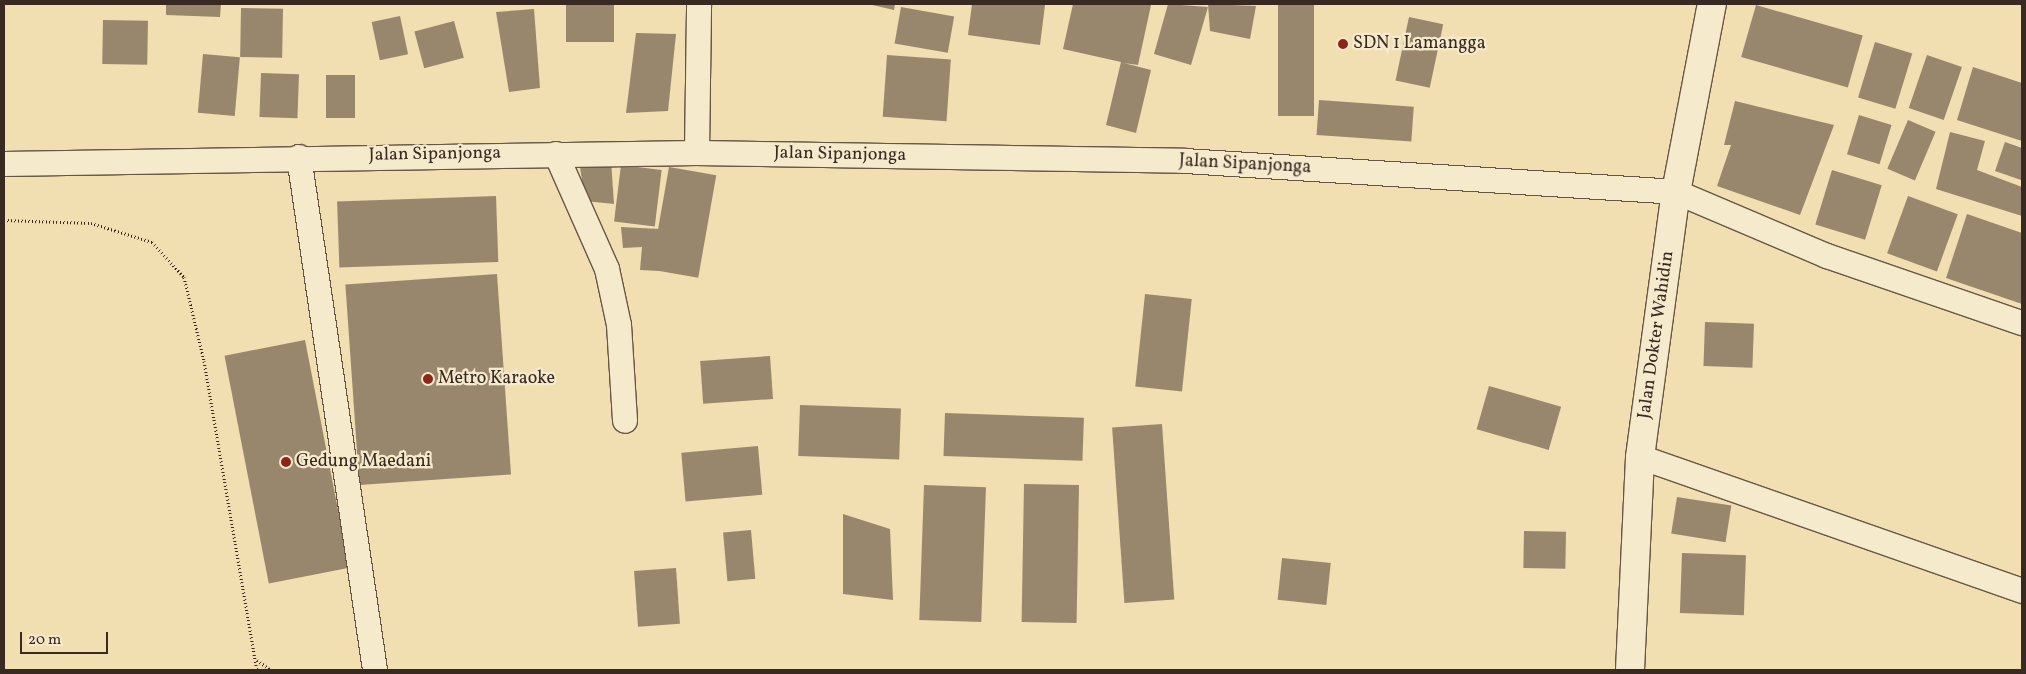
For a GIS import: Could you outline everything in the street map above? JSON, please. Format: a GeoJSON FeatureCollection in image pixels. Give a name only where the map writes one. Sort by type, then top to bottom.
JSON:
{"type":"FeatureCollection","features":[{"type":"Feature","properties":{"kind":"street"},"geometry":{"type":"LineString","coordinates":[[697,153],[699,4]]}},
{"type":"Feature","properties":{"kind":"street","name":"Jalan Dokter Wahidin"},"geometry":{"type":"LineString","coordinates":[[1630,670],[1640,456],[1676,192],[1712,4]]}},
{"type":"Feature","properties":{"kind":"street","name":"Jalan Sipanjonga"},"geometry":{"type":"LineString","coordinates":[[4,164],[299,157],[697,153],[1185,160],[1676,192],[1827,256],[2022,323]]}},
{"type":"Feature","properties":{"kind":"street"},"geometry":{"type":"LineString","coordinates":[[556,154],[607,269],[619,325],[625,421]]}},
{"type":"Feature","properties":{"kind":"street"},"geometry":{"type":"LineString","coordinates":[[299,157],[374,670]]}},
{"type":"Feature","properties":{"kind":"street"},"geometry":{"type":"LineString","coordinates":[[1640,456],[2022,591]]}},
{"type":"Feature","properties":{"kind":"path"},"geometry":{"type":"LineString","coordinates":[[4,220],[91,223],[152,242],[184,277],[204,361],[256,660],[256,670]]}},
{"type":"Feature","properties":{"kind":"path"},"geometry":{"type":"LineString","coordinates":[[256,660],[271,670]]}},
{"type":"Feature","properties":{"kind":"building"},"geometry":{"type":"Polygon","coordinates":[[[166,4],[221,4],[220,17],[166,15],[166,4]]]}},
{"type":"Feature","properties":{"kind":"building"},"geometry":{"type":"Polygon","coordinates":[[[566,4],[614,4],[614,42],[566,42],[566,4]]]}},
{"type":"Feature","properties":{"kind":"building"},"geometry":{"type":"Polygon","coordinates":[[[868,4],[895,4],[894,10],[868,4]]]}},
{"type":"Feature","properties":{"kind":"building"},"geometry":{"type":"Polygon","coordinates":[[[972,4],[1045,5],[1040,45],[968,35],[972,4]]]}},
{"type":"Feature","properties":{"kind":"building"},"geometry":{"type":"Polygon","coordinates":[[[1073,4],[1151,5],[1138,65],[1124,63],[1151,70],[1136,133],[1106,125],[1121,62],[1063,49],[1073,4]]]}},
{"type":"Feature","properties":{"kind":"building"},"geometry":{"type":"Polygon","coordinates":[[[1168,4],[1208,7],[1191,65],[1154,54],[1168,4]]]}},
{"type":"Feature","properties":{"kind":"building"},"geometry":{"type":"Polygon","coordinates":[[[1208,4],[1256,6],[1250,39],[1210,31],[1208,4]]]}},
{"type":"Feature","properties":{"kind":"building"},"geometry":{"type":"Polygon","coordinates":[[[1278,4],[1314,4],[1314,116],[1278,116],[1278,4]]]}},
{"type":"Feature","properties":{"kind":"building"},"geometry":{"type":"Polygon","coordinates":[[[1756,5],[1863,36],[1848,88],[1741,57],[1756,5]]]}},
{"type":"Feature","properties":{"kind":"building"},"geometry":{"type":"Polygon","coordinates":[[[901,7],[954,16],[948,53],[895,43],[901,7]]]}},
{"type":"Feature","properties":{"kind":"building"},"geometry":{"type":"Polygon","coordinates":[[[241,8],[283,9],[282,58],[240,57],[241,8]]]}},
{"type":"Feature","properties":{"kind":"building"},"geometry":{"type":"Polygon","coordinates":[[[534,9],[540,88],[509,92],[496,12],[534,9]]]}},
{"type":"Feature","properties":{"kind":"building"},"geometry":{"type":"Polygon","coordinates":[[[400,16],[408,54],[380,60],[372,22],[400,16]]]}},
{"type":"Feature","properties":{"kind":"building"},"geometry":{"type":"Polygon","coordinates":[[[1409,17],[1443,24],[1430,88],[1395,81],[1409,17]]]}},
{"type":"Feature","properties":{"kind":"building"},"geometry":{"type":"Polygon","coordinates":[[[103,20],[148,21],[147,65],[102,64],[103,20]]]}},
{"type":"Feature","properties":{"kind":"building"},"geometry":{"type":"Polygon","coordinates":[[[454,21],[464,58],[424,68],[414,32],[454,21]]]}},
{"type":"Feature","properties":{"kind":"building"},"geometry":{"type":"Polygon","coordinates":[[[636,33],[676,34],[668,111],[626,113],[636,33]]]}},
{"type":"Feature","properties":{"kind":"building"},"geometry":{"type":"Polygon","coordinates":[[[1875,42],[1912,53],[1895,109],[1858,97],[1875,42]]]}},
{"type":"Feature","properties":{"kind":"building"},"geometry":{"type":"Polygon","coordinates":[[[203,54],[240,57],[235,116],[198,113],[203,54]]]}},
{"type":"Feature","properties":{"kind":"building"},"geometry":{"type":"Polygon","coordinates":[[[887,55],[951,59],[947,121],[883,117],[887,55]]]}},
{"type":"Feature","properties":{"kind":"building"},"geometry":{"type":"Polygon","coordinates":[[[1927,55],[1962,67],[1944,120],[1909,108],[1927,55]]]}},
{"type":"Feature","properties":{"kind":"building"},"geometry":{"type":"Polygon","coordinates":[[[1973,67],[2022,83],[2022,141],[1957,120],[1973,67]]]}},
{"type":"Feature","properties":{"kind":"building"},"geometry":{"type":"Polygon","coordinates":[[[261,73],[299,74],[297,118],[259,117],[261,73]]]}},
{"type":"Feature","properties":{"kind":"building"},"geometry":{"type":"Polygon","coordinates":[[[326,75],[355,75],[355,118],[326,118],[326,75]]]}},
{"type":"Feature","properties":{"kind":"building"},"geometry":{"type":"Polygon","coordinates":[[[1319,100],[1414,107],[1411,142],[1317,135],[1319,100]]]}},
{"type":"Feature","properties":{"kind":"building"},"geometry":{"type":"Polygon","coordinates":[[[1735,101],[1834,125],[1800,215],[1717,186],[1731,145],[1724,145],[1735,101]]]}},
{"type":"Feature","properties":{"kind":"building"},"geometry":{"type":"Polygon","coordinates":[[[1859,115],[1892,125],[1880,164],[1847,154],[1859,115]]]}},
{"type":"Feature","properties":{"kind":"building"},"geometry":{"type":"Polygon","coordinates":[[[1908,120],[1936,132],[1915,181],[1887,169],[1908,120]]]}},
{"type":"Feature","properties":{"kind":"building"},"geometry":{"type":"Polygon","coordinates":[[[1950,132],[1985,141],[1977,170],[2022,187],[2022,216],[1936,189],[1950,132]]]}},
{"type":"Feature","properties":{"kind":"building"},"geometry":{"type":"Polygon","coordinates":[[[2005,142],[2022,148],[2021,180],[1995,171],[2005,142]]]}},
{"type":"Feature","properties":{"kind":"building"},"geometry":{"type":"Polygon","coordinates":[[[579,160],[611,160],[614,204],[585,201],[579,160]]]}},
{"type":"Feature","properties":{"kind":"building"},"geometry":{"type":"Polygon","coordinates":[[[621,165],[662,170],[655,227],[614,222],[621,165]]]}},
{"type":"Feature","properties":{"kind":"building"},"geometry":{"type":"Polygon","coordinates":[[[669,167],[716,175],[698,278],[651,269],[669,167]]]}},
{"type":"Feature","properties":{"kind":"building"},"geometry":{"type":"Polygon","coordinates":[[[1832,170],[1882,185],[1865,240],[1815,225],[1832,170]]]}},
{"type":"Feature","properties":{"kind":"building"},"geometry":{"type":"Polygon","coordinates":[[[496,196],[498,262],[339,268],[337,202],[496,196]]]}},
{"type":"Feature","properties":{"kind":"building"},"geometry":{"type":"Polygon","coordinates":[[[1908,196],[1958,214],[1937,271],[1887,253],[1908,196]]]}},
{"type":"Feature","properties":{"kind":"building"},"geometry":{"type":"Polygon","coordinates":[[[1967,214],[2022,233],[2022,304],[1946,278],[1967,214]]]}},
{"type":"Feature","properties":{"kind":"building"},"geometry":{"type":"Polygon","coordinates":[[[621,227],[660,229],[660,271],[640,270],[642,247],[623,248],[621,227]]]}},
{"type":"Feature","properties":{"kind":"building","name":"Metro Karaoke"},"geometry":{"type":"Polygon","coordinates":[[[497,274],[511,475],[359,485],[345,285],[497,274]]]}},
{"type":"Feature","properties":{"kind":"building"},"geometry":{"type":"Polygon","coordinates":[[[1145,294],[1192,299],[1182,391],[1135,386],[1145,294]]]}},
{"type":"Feature","properties":{"kind":"building"},"geometry":{"type":"Polygon","coordinates":[[[1705,322],[1754,324],[1752,368],[1703,366],[1705,322]]]}},
{"type":"Feature","properties":{"kind":"building","name":"Gedung Maedani"},"geometry":{"type":"Polygon","coordinates":[[[305,340],[349,568],[269,583],[225,356],[305,340]]]}},
{"type":"Feature","properties":{"kind":"building"},"geometry":{"type":"Polygon","coordinates":[[[770,356],[773,399],[703,404],[700,361],[770,356]]]}},
{"type":"Feature","properties":{"kind":"building"},"geometry":{"type":"Polygon","coordinates":[[[1489,386],[1561,407],[1549,450],[1477,429],[1489,386]]]}},
{"type":"Feature","properties":{"kind":"building"},"geometry":{"type":"Polygon","coordinates":[[[800,405],[901,409],[899,459],[798,456],[800,405]]]}},
{"type":"Feature","properties":{"kind":"building"},"geometry":{"type":"Polygon","coordinates":[[[945,413],[1084,418],[1082,461],[943,456],[945,413]]]}},
{"type":"Feature","properties":{"kind":"building"},"geometry":{"type":"Polygon","coordinates":[[[1162,424],[1174,600],[1124,603],[1112,427],[1162,424]]]}},
{"type":"Feature","properties":{"kind":"building"},"geometry":{"type":"Polygon","coordinates":[[[758,446],[762,495],[686,502],[681,453],[758,446]]]}},
{"type":"Feature","properties":{"kind":"building"},"geometry":{"type":"Polygon","coordinates":[[[1024,484],[1079,485],[1077,623],[1022,622],[1024,484]]]}},
{"type":"Feature","properties":{"kind":"building"},"geometry":{"type":"Polygon","coordinates":[[[924,485],[986,487],[981,622],[919,620],[924,485]]]}},
{"type":"Feature","properties":{"kind":"building"},"geometry":{"type":"Polygon","coordinates":[[[1677,497],[1731,506],[1726,542],[1671,534],[1677,497]]]}},
{"type":"Feature","properties":{"kind":"building"},"geometry":{"type":"Polygon","coordinates":[[[843,514],[890,529],[893,600],[843,594],[843,514]]]}},
{"type":"Feature","properties":{"kind":"building"},"geometry":{"type":"Polygon","coordinates":[[[751,530],[755,579],[727,581],[723,532],[751,530]]]}},
{"type":"Feature","properties":{"kind":"building"},"geometry":{"type":"Polygon","coordinates":[[[1524,531],[1566,532],[1565,569],[1523,568],[1524,531]]]}},
{"type":"Feature","properties":{"kind":"building"},"geometry":{"type":"Polygon","coordinates":[[[1682,553],[1746,555],[1744,615],[1680,613],[1682,553]]]}},
{"type":"Feature","properties":{"kind":"building"},"geometry":{"type":"Polygon","coordinates":[[[1282,558],[1331,563],[1326,605],[1278,600],[1282,558]]]}},
{"type":"Feature","properties":{"kind":"building"},"geometry":{"type":"Polygon","coordinates":[[[676,568],[680,624],[638,627],[634,571],[676,568]]]}},
{"type":"Feature","properties":{"kind":"place","name":"SDN 1 Lamangga"},"geometry":{"type":"Point","coordinates":[1343,44]}},
{"type":"Feature","properties":{"kind":"place","name":"Metro Karaoke"},"geometry":{"type":"Point","coordinates":[428,379]}},
{"type":"Feature","properties":{"kind":"place","name":"Gedung Maedani"},"geometry":{"type":"Point","coordinates":[286,462]}}]}
